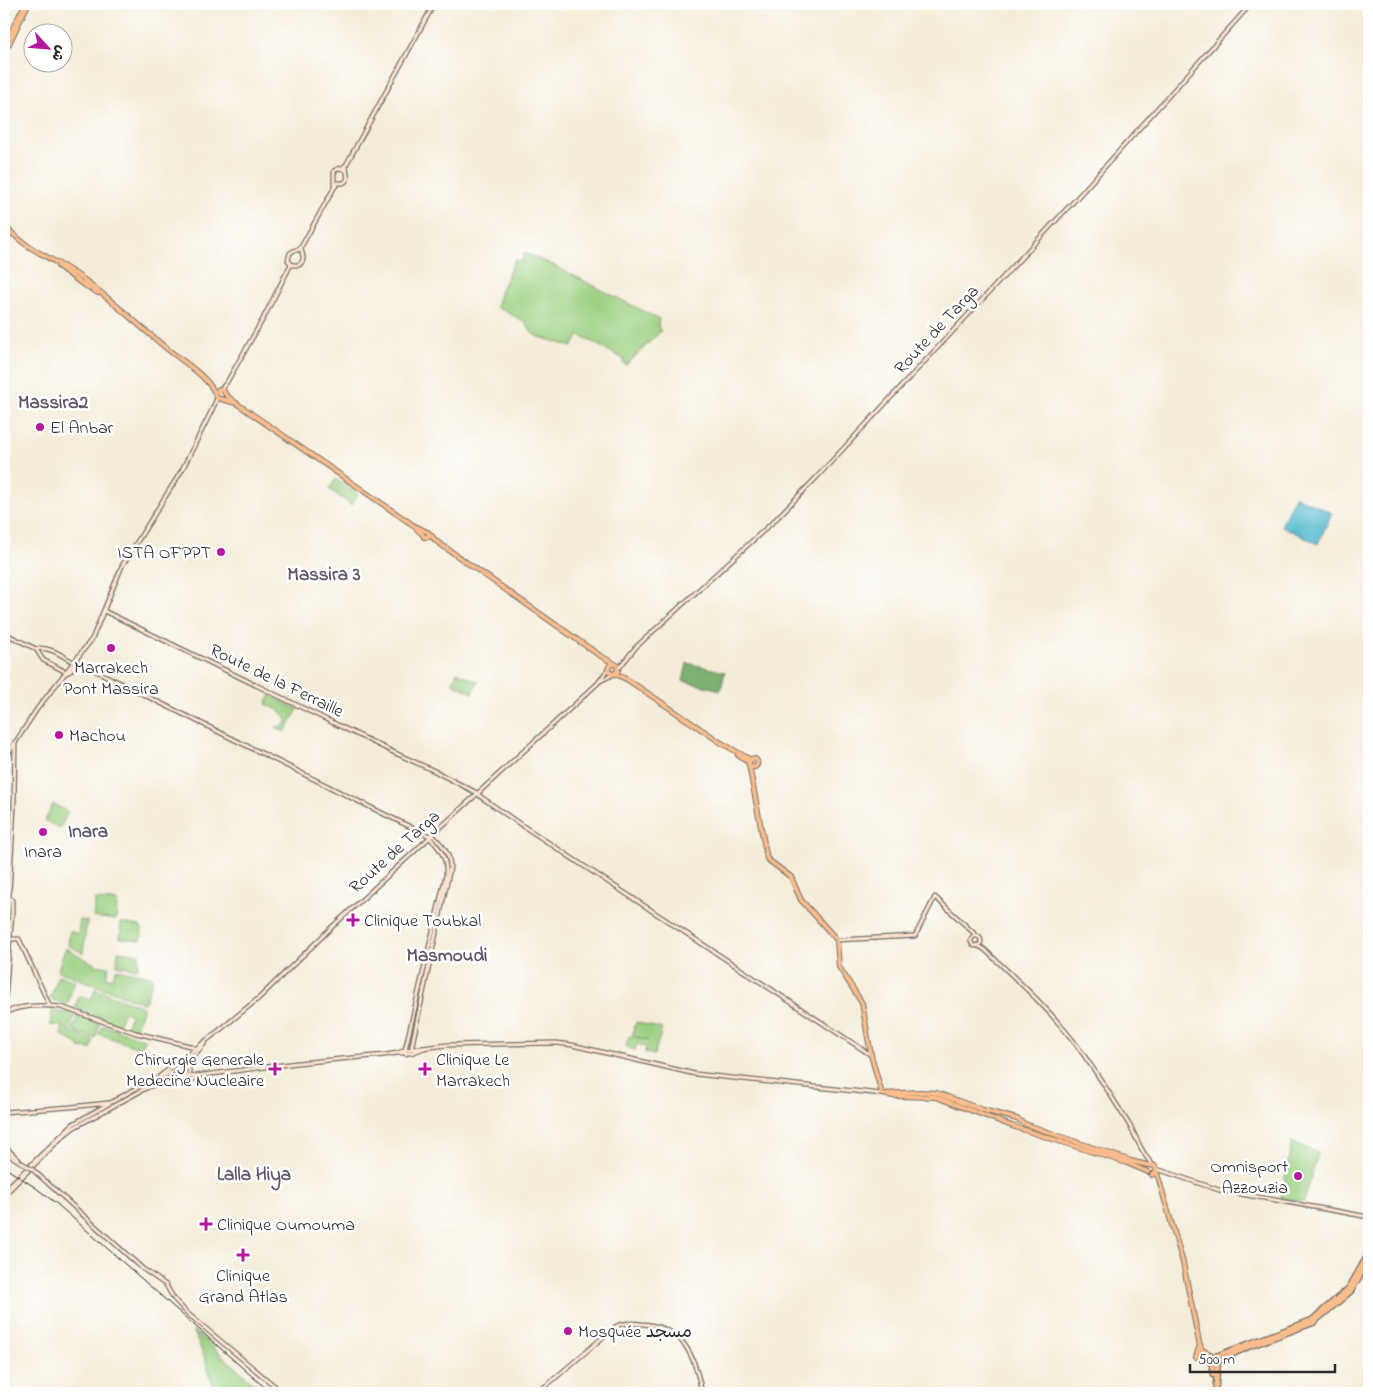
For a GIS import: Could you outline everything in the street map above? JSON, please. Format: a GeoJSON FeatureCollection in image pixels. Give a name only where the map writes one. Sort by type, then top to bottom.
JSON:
{"type":"FeatureCollection","features":[{"type":"Feature","properties":{"kind":"highway"},"geometry":{"type":"LineString","coordinates":[[1214,1359],[1312,1320],[1349,1288],[1369,1253]]}},
{"type":"Feature","properties":{"kind":"highway"},"geometry":{"type":"LineString","coordinates":[[1214,1359],[1313,1323],[1351,1290],[1369,1260]]}},
{"type":"Feature","properties":{"kind":"highway"},"geometry":{"type":"LineString","coordinates":[[1213,1393],[1214,1359]]}},
{"type":"Feature","properties":{"kind":"main road"},"geometry":{"type":"LineString","coordinates":[[4,46],[26,4]]}},
{"type":"Feature","properties":{"kind":"main road"},"geometry":{"type":"LineString","coordinates":[[8,58],[4,53],[26,4]]}},
{"type":"Feature","properties":{"kind":"main road"},"geometry":{"type":"LineString","coordinates":[[4,226],[24,243],[105,297],[195,371],[211,387],[614,664],[616,672]]}},
{"type":"Feature","properties":{"kind":"main road"},"geometry":{"type":"LineString","coordinates":[[599,655],[606,663],[608,669]]}},
{"type":"Feature","properties":{"kind":"main road"},"geometry":{"type":"LineString","coordinates":[[608,669],[614,664]]}},
{"type":"Feature","properties":{"kind":"main road"},"geometry":{"type":"LineString","coordinates":[[608,669],[616,672],[720,742],[754,768]]}},
{"type":"Feature","properties":{"kind":"main road"},"geometry":{"type":"LineString","coordinates":[[749,763],[754,759],[757,762],[752,777]]}},
{"type":"Feature","properties":{"kind":"main road"},"geometry":{"type":"LineString","coordinates":[[749,763],[768,860],[791,876],[801,900],[838,940],[839,967],[861,1000],[871,1055],[882,1094]]}},
{"type":"Feature","properties":{"kind":"main road"},"geometry":{"type":"LineString","coordinates":[[882,1094],[932,1092],[1149,1167],[1156,1172],[1184,1263],[1201,1347],[1214,1359]]}},
{"type":"Feature","properties":{"kind":"main road"},"geometry":{"type":"LineString","coordinates":[[882,1094],[936,1097],[1019,1128],[1126,1163],[1149,1167],[1156,1172]]}},
{"type":"Feature","properties":{"kind":"main road"},"geometry":{"type":"LineString","coordinates":[[1000,1120],[1001,1115]]}},
{"type":"Feature","properties":{"kind":"main road"},"geometry":{"type":"LineString","coordinates":[[1019,1128],[1021,1122]]}},
{"type":"Feature","properties":{"kind":"main road"},"geometry":{"type":"LineString","coordinates":[[1196,1357],[1201,1347]]}},
{"type":"Feature","properties":{"kind":"street"},"geometry":{"type":"LineString","coordinates":[[300,250],[334,188],[336,182],[333,175],[334,171],[346,165],[434,4]]}},
{"type":"Feature","properties":{"kind":"street","name":"Route de Targa"},"geometry":{"type":"LineString","coordinates":[[614,664],[625,658],[780,515],[816,478],[1076,200],[1251,4]]}},
{"type":"Feature","properties":{"kind":"street"},"geometry":{"type":"LineString","coordinates":[[336,182],[343,183],[348,179],[346,165]]}},
{"type":"Feature","properties":{"kind":"street"},"geometry":{"type":"LineString","coordinates":[[342,168],[346,170]]}},
{"type":"Feature","properties":{"kind":"street"},"geometry":{"type":"LineString","coordinates":[[292,265],[299,265],[302,262],[304,257],[300,250]]}},
{"type":"Feature","properties":{"kind":"street"},"geometry":{"type":"LineString","coordinates":[[292,265],[288,260],[288,255],[292,251],[300,250]]}},
{"type":"Feature","properties":{"kind":"street"},"geometry":{"type":"LineString","coordinates":[[4,760],[37,708],[66,672],[70,672],[76,664],[74,661],[92,639],[124,562],[180,474],[227,382],[292,265]]}},
{"type":"Feature","properties":{"kind":"street","name":"Route de la Ferraille"},"geometry":{"type":"LineString","coordinates":[[104,611],[478,794],[514,820],[871,1055]]}},
{"type":"Feature","properties":{"kind":"street"},"geometry":{"type":"LineString","coordinates":[[4,633],[36,649],[43,660],[66,672]]}},
{"type":"Feature","properties":{"kind":"street"},"geometry":{"type":"LineString","coordinates":[[36,649],[47,649],[74,661],[430,836],[444,848],[449,858],[450,868],[413,1040],[415,1049]]}},
{"type":"Feature","properties":{"kind":"street","name":"Route de Targa"},"geometry":{"type":"LineString","coordinates":[[188,1071],[189,1062],[196,1051],[259,998],[331,927],[598,683],[616,672],[625,658]]}},
{"type":"Feature","properties":{"kind":"street","name":"Route de Targa"},"geometry":{"type":"LineString","coordinates":[[598,683],[608,669]]}},
{"type":"Feature","properties":{"kind":"street"},"geometry":{"type":"LineString","coordinates":[[15,742],[15,786],[4,1013],[17,1008],[49,1006],[64,1008],[196,1051]]}},
{"type":"Feature","properties":{"kind":"street"},"geometry":{"type":"LineString","coordinates":[[406,1052],[446,875],[444,855],[430,836]]}},
{"type":"Feature","properties":{"kind":"street"},"geometry":{"type":"LineString","coordinates":[[838,940],[915,936],[934,897],[980,938],[984,948]]}},
{"type":"Feature","properties":{"kind":"street"},"geometry":{"type":"LineString","coordinates":[[971,930],[973,944],[984,948],[1056,1019],[1074,1041],[1130,1126],[1149,1167]]}},
{"type":"Feature","properties":{"kind":"street"},"geometry":{"type":"LineString","coordinates":[[972,938],[977,936]]}},
{"type":"Feature","properties":{"kind":"street"},"geometry":{"type":"LineString","coordinates":[[8,939],[19,939],[49,1006]]}},
{"type":"Feature","properties":{"kind":"street"},"geometry":{"type":"LineString","coordinates":[[977,945],[981,941]]}},
{"type":"Feature","properties":{"kind":"street"},"geometry":{"type":"LineString","coordinates":[[4,1193],[73,1128],[148,1087],[179,1078],[184,1079],[296,1063],[398,1053],[453,1044],[564,1044],[695,1074],[882,1094]]}},
{"type":"Feature","properties":{"kind":"street"},"geometry":{"type":"LineString","coordinates":[[157,1078],[189,1054],[190,1050],[185,1046]]}},
{"type":"Feature","properties":{"kind":"street","name":"Route de Targa"},"geometry":{"type":"LineString","coordinates":[[180,1066],[189,1054],[196,1051]]}},
{"type":"Feature","properties":{"kind":"street"},"geometry":{"type":"LineString","coordinates":[[4,1193],[73,1124],[113,1101],[176,1070],[180,1066],[185,1066],[188,1071],[188,1077]]}},
{"type":"Feature","properties":{"kind":"street"},"geometry":{"type":"LineString","coordinates":[[176,1070],[179,1078]]}},
{"type":"Feature","properties":{"kind":"street"},"geometry":{"type":"LineString","coordinates":[[188,1071],[202,1075]]}},
{"type":"Feature","properties":{"kind":"street"},"geometry":{"type":"LineString","coordinates":[[189,1083],[197,1076]]}},
{"type":"Feature","properties":{"kind":"street"},"geometry":{"type":"LineString","coordinates":[[4,1112],[113,1101]]}},
{"type":"Feature","properties":{"kind":"street"},"geometry":{"type":"LineString","coordinates":[[88,1105],[92,1108],[92,1113]]}},
{"type":"Feature","properties":{"kind":"street"},"geometry":{"type":"LineString","coordinates":[[4,1146],[25,1165]]}},
{"type":"Feature","properties":{"kind":"street"},"geometry":{"type":"LineString","coordinates":[[4,1152],[33,1170],[144,1269],[166,1285],[180,1306],[198,1323],[284,1393]]}},
{"type":"Feature","properties":{"kind":"street"},"geometry":{"type":"LineString","coordinates":[[1156,1172],[1163,1172],[1219,1190],[1369,1217]]}},
{"type":"Feature","properties":{"kind":"street"},"geometry":{"type":"LineString","coordinates":[[534,1393],[547,1386],[616,1327],[633,1323],[648,1324],[662,1328],[675,1335],[684,1344],[695,1364],[702,1393]]}},
{"type":"Feature","properties":{"kind":"green space"},"geometry":{"type":"Polygon","coordinates":[[[525,253],[555,266],[659,319],[658,327],[661,331],[626,365],[623,362],[624,359],[579,335],[572,347],[536,336],[524,321],[496,307],[501,290],[515,259],[521,262],[525,253]]]}},
{"type":"Feature","properties":{"kind":"green space"},"geometry":{"type":"Polygon","coordinates":[[[336,479],[358,494],[351,505],[329,489],[336,479]]]}},
{"type":"Feature","properties":{"kind":"green space"},"geometry":{"type":"Polygon","coordinates":[[[687,663],[725,672],[721,690],[683,681],[687,663]]]}},
{"type":"Feature","properties":{"kind":"green space"},"geometry":{"type":"Polygon","coordinates":[[[457,672],[478,682],[473,693],[452,683],[457,672]]]}},
{"type":"Feature","properties":{"kind":"green space"},"geometry":{"type":"Polygon","coordinates":[[[270,696],[298,709],[285,732],[276,727],[285,725],[287,719],[281,712],[266,704],[270,696]]]}},
{"type":"Feature","properties":{"kind":"green space"},"geometry":{"type":"Polygon","coordinates":[[[53,804],[68,812],[60,828],[45,821],[53,804]]]}},
{"type":"Feature","properties":{"kind":"green space"},"geometry":{"type":"Polygon","coordinates":[[[95,900],[117,901],[116,920],[93,917],[95,900]]]}},
{"type":"Feature","properties":{"kind":"green space"},"geometry":{"type":"Polygon","coordinates":[[[80,920],[87,921],[83,953],[68,945],[70,931],[78,934],[80,920]]]}},
{"type":"Feature","properties":{"kind":"green space"},"geometry":{"type":"Polygon","coordinates":[[[121,923],[140,926],[142,928],[141,940],[120,938],[121,923]]]}},
{"type":"Feature","properties":{"kind":"green space"},"geometry":{"type":"Polygon","coordinates":[[[66,948],[96,965],[109,967],[106,977],[112,979],[116,969],[151,976],[153,980],[145,1002],[143,1003],[58,971],[66,948]]]}},
{"type":"Feature","properties":{"kind":"green space"},"geometry":{"type":"Polygon","coordinates":[[[118,951],[139,954],[138,968],[117,965],[118,951]]]}},
{"type":"Feature","properties":{"kind":"green space"},"geometry":{"type":"Polygon","coordinates":[[[58,975],[75,981],[67,1005],[50,999],[58,975]]]}},
{"type":"Feature","properties":{"kind":"green space"},"geometry":{"type":"Polygon","coordinates":[[[95,989],[143,1007],[136,1028],[132,1030],[126,1027],[131,1015],[124,1012],[118,1025],[75,1008],[79,995],[91,1000],[95,989]]]}},
{"type":"Feature","properties":{"kind":"green space"},"geometry":{"type":"Polygon","coordinates":[[[52,1011],[75,1014],[69,1031],[94,1041],[91,1049],[79,1048],[79,1045],[62,1035],[62,1026],[50,1025],[52,1011]]]}},
{"type":"Feature","properties":{"kind":"green space"},"geometry":{"type":"Polygon","coordinates":[[[78,1015],[100,1024],[95,1039],[72,1030],[78,1015]]]}},
{"type":"Feature","properties":{"kind":"green space"},"geometry":{"type":"Polygon","coordinates":[[[636,1022],[662,1029],[654,1055],[645,1053],[646,1047],[637,1044],[635,1050],[626,1047],[629,1036],[648,1040],[632,1035],[636,1022]]]}},
{"type":"Feature","properties":{"kind":"green space"},"geometry":{"type":"Polygon","coordinates":[[[103,1025],[144,1039],[142,1049],[99,1034],[103,1025]]]}},
{"type":"Feature","properties":{"kind":"green space","name":"Omnisport Azzouzia"},"geometry":{"type":"Polygon","coordinates":[[[1292,1142],[1318,1153],[1304,1202],[1281,1199],[1292,1142]]]}},
{"type":"Feature","properties":{"kind":"green space"},"geometry":{"type":"Polygon","coordinates":[[[193,1330],[265,1393],[218,1393],[193,1330]]]}},
{"type":"Feature","properties":{"kind":"water"},"geometry":{"type":"Polygon","coordinates":[[[1295,496],[1332,513],[1318,544],[1281,526],[1295,496]]]}},
{"type":"Feature","properties":{"kind":"railway"},"geometry":{"type":"LineString","coordinates":[[4,1167],[57,1204],[271,1393]]}},
{"type":"Feature","properties":{"kind":"place","name":"El Anbar"},"geometry":{"type":"Point","coordinates":[40,427]}},
{"type":"Feature","properties":{"kind":"place","name":"ISTA OFPPT"},"geometry":{"type":"Point","coordinates":[221,552]}},
{"type":"Feature","properties":{"kind":"place","name":"Marrakech Pont Massira"},"geometry":{"type":"Point","coordinates":[111,648]}},
{"type":"Feature","properties":{"kind":"place","name":"Machou"},"geometry":{"type":"Point","coordinates":[59,735]}},
{"type":"Feature","properties":{"kind":"place","name":"Inara"},"geometry":{"type":"Point","coordinates":[43,832]}},
{"type":"Feature","properties":{"kind":"place","name":"Clinique Toubkal"},"geometry":{"type":"Point","coordinates":[353,920]}},
{"type":"Feature","properties":{"kind":"place","name":"Chirurgie Generale Medecine Nucleaire"},"geometry":{"type":"Point","coordinates":[275,1069]}},
{"type":"Feature","properties":{"kind":"place","name":"Clinique Le Marrakech"},"geometry":{"type":"Point","coordinates":[425,1069]}},
{"type":"Feature","properties":{"kind":"place","name":"Omnisport Azzouzia"},"geometry":{"type":"Point","coordinates":[1298,1176]}},
{"type":"Feature","properties":{"kind":"place","name":"Clinique Oumouma"},"geometry":{"type":"Point","coordinates":[206,1224]}},
{"type":"Feature","properties":{"kind":"place","name":"Clinique Grand Atlas"},"geometry":{"type":"Point","coordinates":[243,1255]}},
{"type":"Feature","properties":{"kind":"place","name":"Mosquée مسجد"},"geometry":{"type":"Point","coordinates":[568,1331]}},
{"type":"Feature","properties":{"kind":"district","name":"Massira2"},"geometry":{"type":"Point","coordinates":[53,401]}},
{"type":"Feature","properties":{"kind":"district","name":"Massira 3"},"geometry":{"type":"Point","coordinates":[324,573]}},
{"type":"Feature","properties":{"kind":"district","name":"Inara"},"geometry":{"type":"Point","coordinates":[88,830]}},
{"type":"Feature","properties":{"kind":"district","name":"Masmoudi"},"geometry":{"type":"Point","coordinates":[447,954]}},
{"type":"Feature","properties":{"kind":"district","name":"Lalla Hiya"},"geometry":{"type":"Point","coordinates":[254,1173]}}]}
